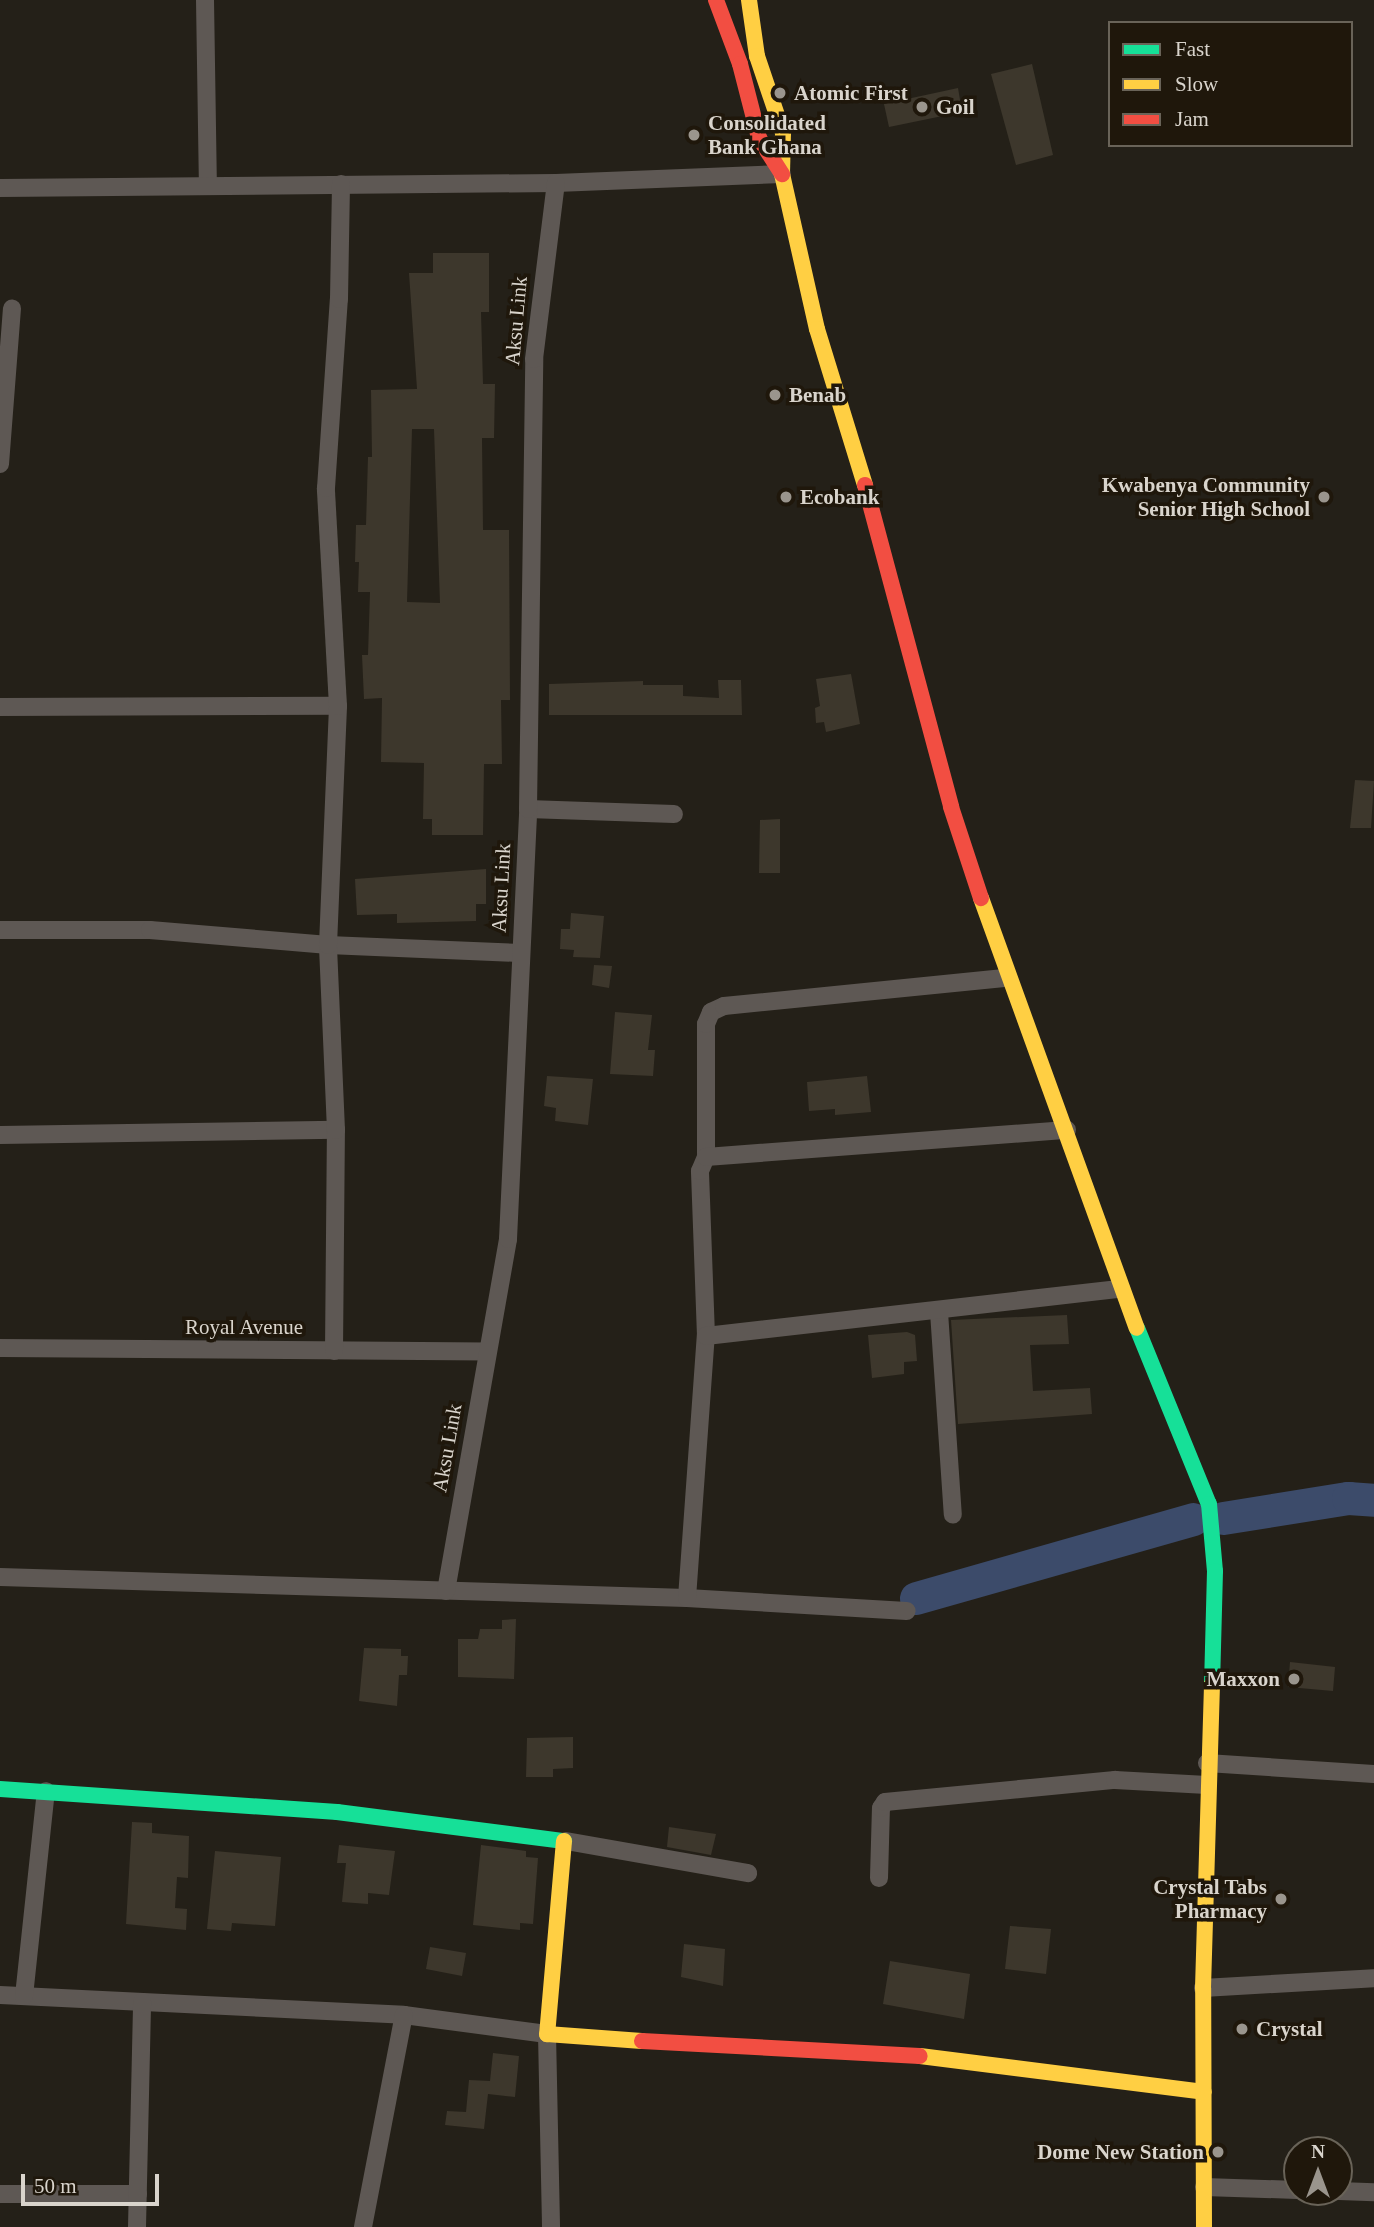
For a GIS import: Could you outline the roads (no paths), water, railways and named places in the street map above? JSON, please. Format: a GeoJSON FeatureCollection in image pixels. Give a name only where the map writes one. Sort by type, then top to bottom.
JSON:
{"type":"FeatureCollection","features":[{"type":"Feature","properties":{"kind":"main road"},"geometry":{"type":"LineString","coordinates":[[716,0],[740,64],[759,138],[782,174]]}},
{"type":"Feature","properties":{"kind":"main road"},"geometry":{"type":"LineString","coordinates":[[748,0],[757,56],[783,133],[782,174],[817,329],[860,467],[929,729],[1007,978],[1067,1130],[1121,1289],[1209,1504],[1215,1571],[1207,1763],[1203,1988],[1204,2227]]}},
{"type":"Feature","properties":{"kind":"main road"},"geometry":{"type":"LineString","coordinates":[[0,1789],[337,1812],[566,1841],[547,2034],[757,2050],[925,2056],[1204,2092]]}},
{"type":"Feature","properties":{"kind":"street"},"geometry":{"type":"LineString","coordinates":[[205,0],[208,186]]}},
{"type":"Feature","properties":{"kind":"street"},"geometry":{"type":"LineString","coordinates":[[0,188],[556,183],[782,174]]}},
{"type":"Feature","properties":{"kind":"street","name":"Aksu Link"},"geometry":{"type":"LineString","coordinates":[[446,1591],[508,1239],[528,809],[534,359],[556,183]]}},
{"type":"Feature","properties":{"kind":"street"},"geometry":{"type":"LineString","coordinates":[[334,1351],[336,1130],[328,946],[338,706],[326,488],[339,299],[341,184]]}},
{"type":"Feature","properties":{"kind":"street"},"geometry":{"type":"LineString","coordinates":[[0,464],[12,308]]}},
{"type":"Feature","properties":{"kind":"street"},"geometry":{"type":"LineString","coordinates":[[0,707],[338,706]]}},
{"type":"Feature","properties":{"kind":"street"},"geometry":{"type":"LineString","coordinates":[[528,809],[674,814]]}},
{"type":"Feature","properties":{"kind":"street"},"geometry":{"type":"LineString","coordinates":[[0,930],[150,930],[328,946],[520,953]]}},
{"type":"Feature","properties":{"kind":"street"},"geometry":{"type":"LineString","coordinates":[[687,1598],[706,1336],[700,1171],[706,1157],[706,1024],[711,1012],[724,1006],[1007,978]]}},
{"type":"Feature","properties":{"kind":"street"},"geometry":{"type":"LineString","coordinates":[[0,1135],[336,1130]]}},
{"type":"Feature","properties":{"kind":"street"},"geometry":{"type":"LineString","coordinates":[[706,1157],[1067,1130]]}},
{"type":"Feature","properties":{"kind":"street"},"geometry":{"type":"LineString","coordinates":[[706,1336],[939,1312],[1121,1289]]}},
{"type":"Feature","properties":{"kind":"street"},"geometry":{"type":"LineString","coordinates":[[939,1312],[953,1516]]}},
{"type":"Feature","properties":{"kind":"street","name":"Royal Avenue"},"geometry":{"type":"LineString","coordinates":[[0,1348],[487,1350]]}},
{"type":"Feature","properties":{"kind":"street"},"geometry":{"type":"LineString","coordinates":[[0,1577],[687,1598],[907,1611]]}},
{"type":"Feature","properties":{"kind":"street"},"geometry":{"type":"LineString","coordinates":[[1207,1763],[1374,1774]]}},
{"type":"Feature","properties":{"kind":"street"},"geometry":{"type":"LineString","coordinates":[[879,1878],[881,1808],[885,1802],[1115,1780],[1207,1785]]}},
{"type":"Feature","properties":{"kind":"street"},"geometry":{"type":"LineString","coordinates":[[24,1996],[46,1791]]}},
{"type":"Feature","properties":{"kind":"street"},"geometry":{"type":"LineString","coordinates":[[566,1841],[748,1873]]}},
{"type":"Feature","properties":{"kind":"street"},"geometry":{"type":"LineString","coordinates":[[1203,1988],[1374,1978]]}},
{"type":"Feature","properties":{"kind":"street"},"geometry":{"type":"LineString","coordinates":[[0,1995],[404,2015],[547,2034],[551,2227]]}},
{"type":"Feature","properties":{"kind":"street"},"geometry":{"type":"LineString","coordinates":[[137,2227],[142,2002]]}},
{"type":"Feature","properties":{"kind":"street"},"geometry":{"type":"LineString","coordinates":[[363,2227],[404,2015]]}},
{"type":"Feature","properties":{"kind":"street"},"geometry":{"type":"LineString","coordinates":[[1204,2187],[1283,2190]]}},
{"type":"Feature","properties":{"kind":"street"},"geometry":{"type":"LineString","coordinates":[[1353,2191],[1374,2192]]}},
{"type":"Feature","properties":{"kind":"street"},"geometry":{"type":"LineString","coordinates":[[0,2194],[138,2194]]}},
{"type":"Feature","properties":{"kind":"waterway"},"geometry":{"type":"LineString","coordinates":[[1223,1518],[1348,1498],[1374,1500]]}},
{"type":"Feature","properties":{"kind":"waterway"},"geometry":{"type":"LineString","coordinates":[[916,1598],[1193,1519]]}},
{"type":"Feature","properties":{"kind":"place","name":"Atomic First"},"geometry":{"type":"Point","coordinates":[780,93]}},
{"type":"Feature","properties":{"kind":"place","name":"Goil"},"geometry":{"type":"Point","coordinates":[922,107]}},
{"type":"Feature","properties":{"kind":"place","name":"Consolidated Bank Ghana"},"geometry":{"type":"Point","coordinates":[694,135]}},
{"type":"Feature","properties":{"kind":"place","name":"Benab"},"geometry":{"type":"Point","coordinates":[775,395]}},
{"type":"Feature","properties":{"kind":"place","name":"Ecobank"},"geometry":{"type":"Point","coordinates":[786,497]}},
{"type":"Feature","properties":{"kind":"place","name":"Kwabenya Community Senior High School"},"geometry":{"type":"Point","coordinates":[1324,497]}},
{"type":"Feature","properties":{"kind":"place","name":"Maxxon"},"geometry":{"type":"Point","coordinates":[1294,1679]}},
{"type":"Feature","properties":{"kind":"place","name":"Crystal Tabs Pharmacy"},"geometry":{"type":"Point","coordinates":[1281,1899]}},
{"type":"Feature","properties":{"kind":"place","name":"Crystal"},"geometry":{"type":"Point","coordinates":[1242,2029]}},
{"type":"Feature","properties":{"kind":"place","name":"Dome New Station"},"geometry":{"type":"Point","coordinates":[1218,2152]}}]}
